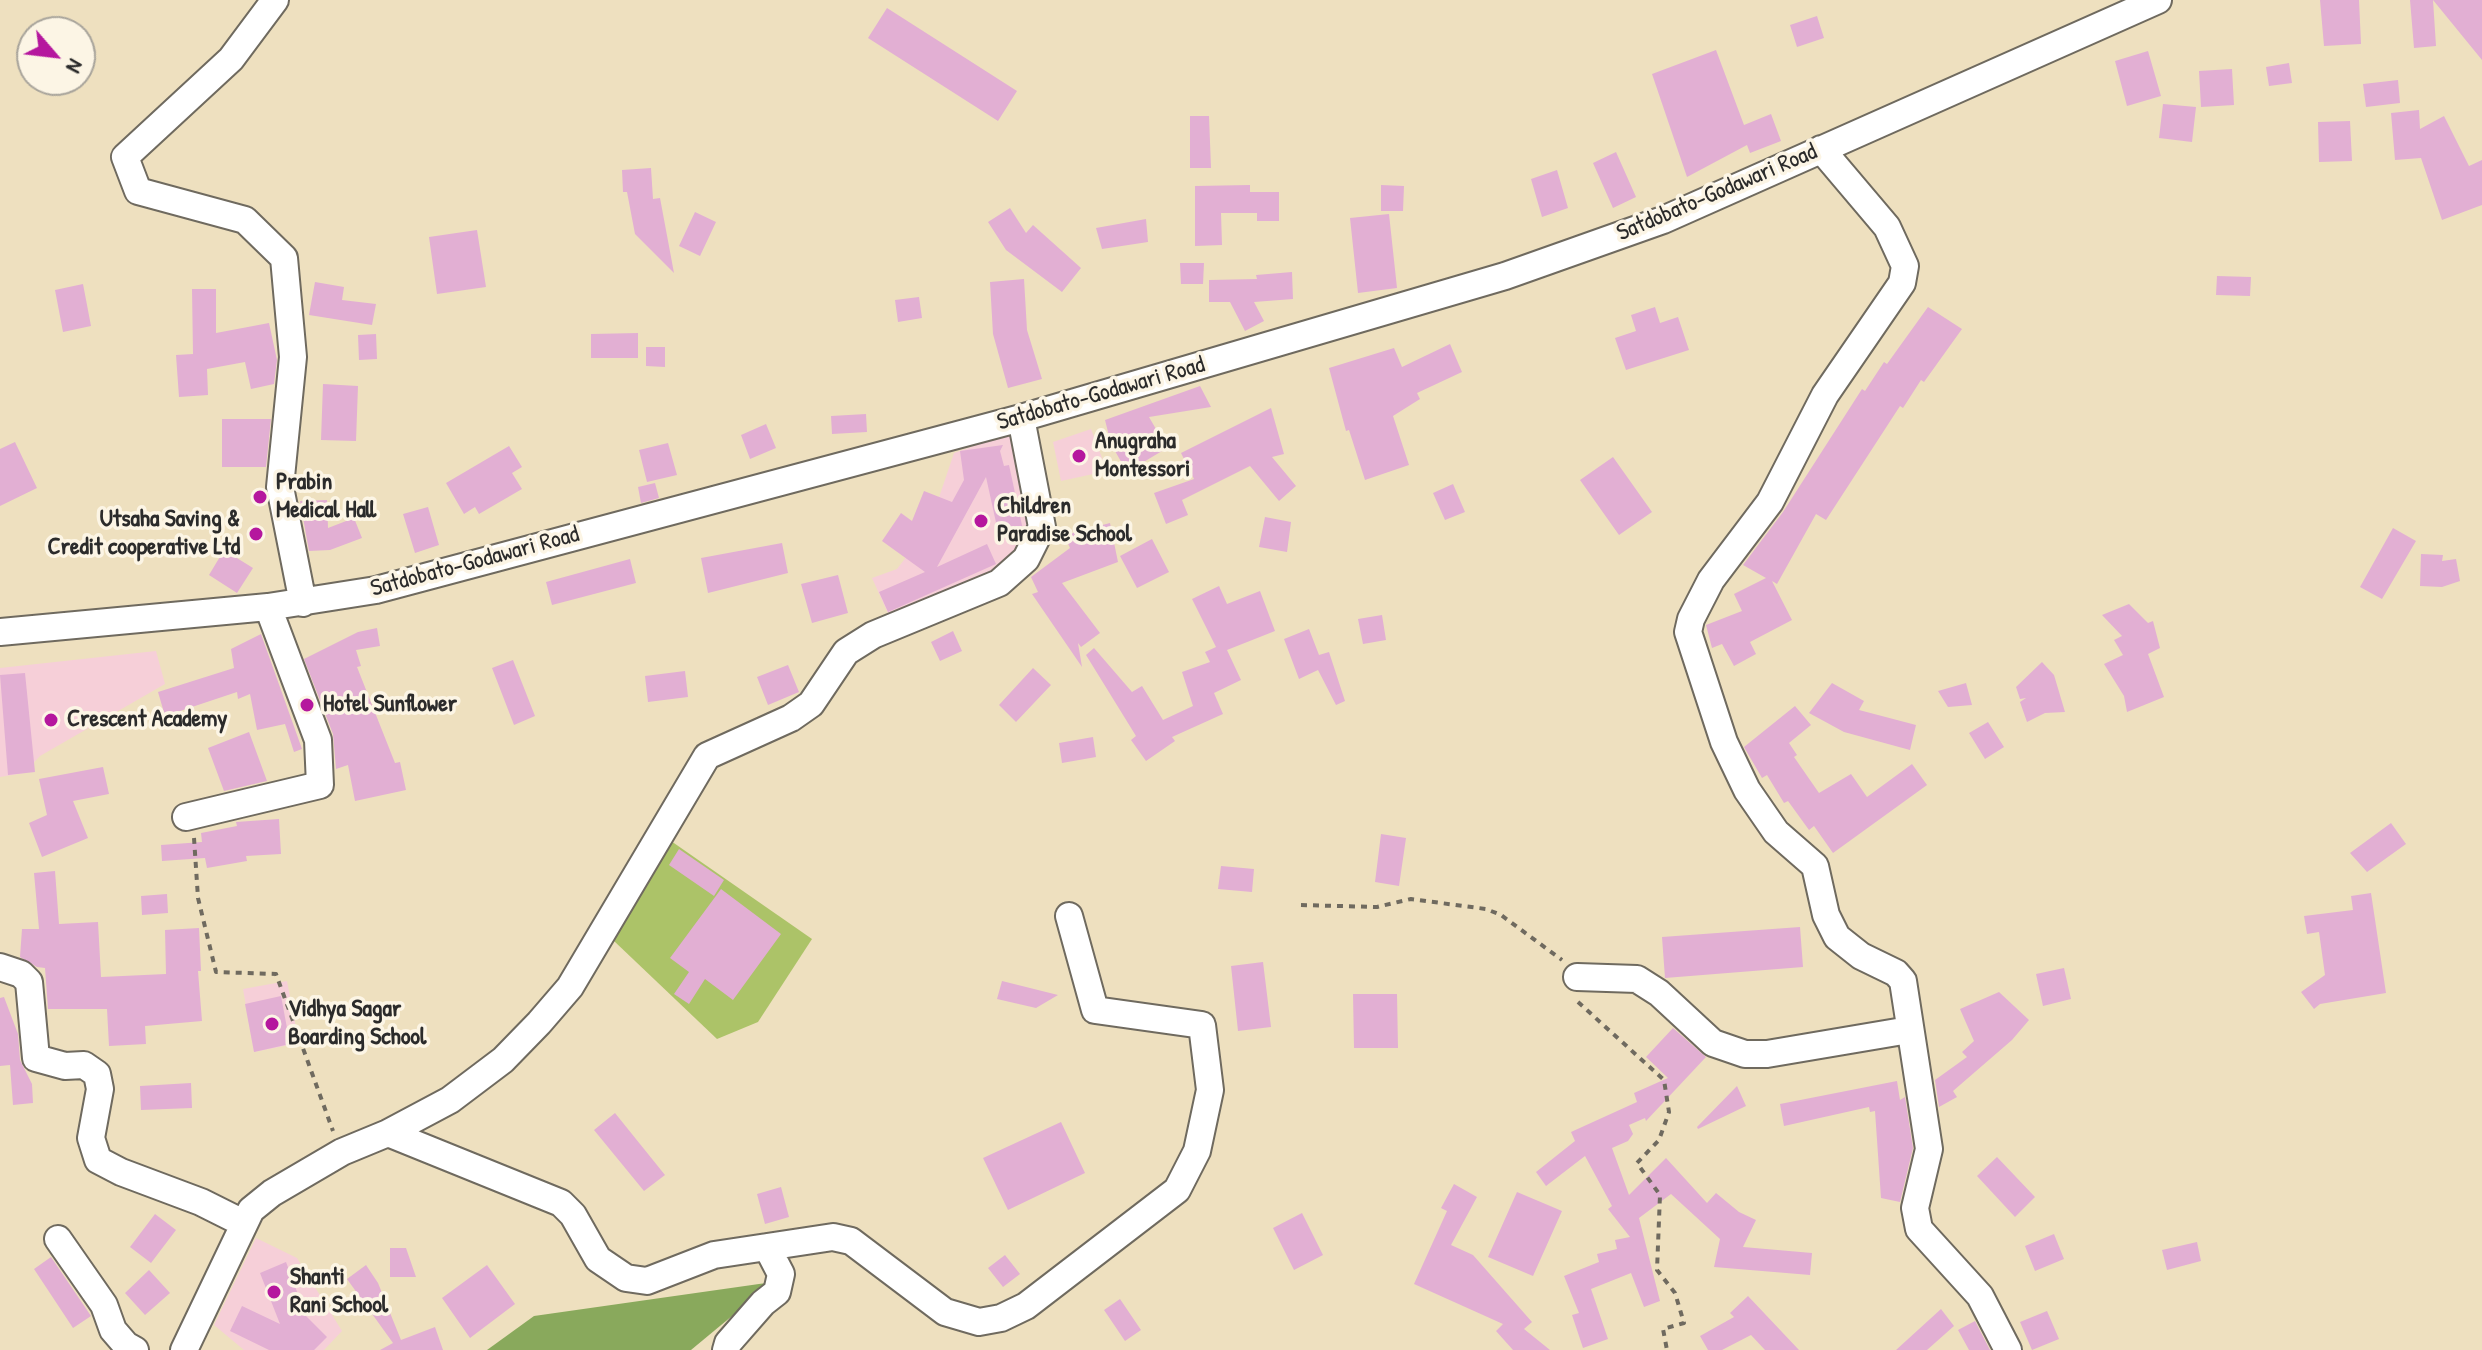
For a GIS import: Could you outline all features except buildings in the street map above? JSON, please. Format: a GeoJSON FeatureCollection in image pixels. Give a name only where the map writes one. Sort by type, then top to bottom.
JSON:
{"type":"FeatureCollection","features":[{"type":"Feature","properties":{"kind":"street"},"geometry":{"type":"LineString","coordinates":[[275,0],[231,59],[125,157],[138,191],[245,220],[284,258],[293,357],[280,487],[303,603]]}},
{"type":"Feature","properties":{"kind":"street","name":"Satdobato-Godawari Road"},"geometry":{"type":"LineString","coordinates":[[0,632],[268,607],[376,590],[1021,418],[1505,276],[1696,207],[2158,0]]}},
{"type":"Feature","properties":{"kind":"street"},"geometry":{"type":"LineString","coordinates":[[1821,149],[1887,227],[1899,247],[1905,266],[1902,283],[1825,395],[1770,502],[1711,580],[1688,632],[1724,742],[1747,790],[1776,832],[1815,866],[1826,915],[1837,937],[1861,956],[1896,973],[1903,981],[1929,1149],[1915,1208],[1919,1229],[1980,1296],[2008,1350]]}},
{"type":"Feature","properties":{"kind":"street"},"geometry":{"type":"LineString","coordinates":[[184,1350],[251,1210],[272,1193],[342,1152],[388,1133],[450,1100],[503,1060],[570,987],[707,756],[791,718],[811,704],[846,652],[873,635],[999,583],[1026,559],[1042,527],[1021,418]]}},
{"type":"Feature","properties":{"kind":"street"},"geometry":{"type":"LineString","coordinates":[[186,817],[320,785],[318,740],[268,607]]}},
{"type":"Feature","properties":{"kind":"street"},"geometry":{"type":"LineString","coordinates":[[388,1133],[561,1203],[573,1215],[598,1259],[626,1278],[647,1281],[714,1255],[833,1237],[851,1241],[945,1312],[979,1322],[1001,1318],[1026,1306],[1177,1190],[1197,1151],[1210,1090],[1202,1025],[1095,1010],[1069,916]]}},
{"type":"Feature","properties":{"kind":"street"},"geometry":{"type":"LineString","coordinates":[[0,967],[21,974],[29,982],[36,1058],[65,1066],[84,1065],[97,1074],[100,1089],[91,1138],[98,1160],[121,1172],[201,1202],[243,1223]]}},
{"type":"Feature","properties":{"kind":"street"},"geometry":{"type":"LineString","coordinates":[[1577,977],[1637,979],[1659,993],[1713,1043],[1745,1054],[1767,1054],[1909,1030]]}},
{"type":"Feature","properties":{"kind":"street"},"geometry":{"type":"LineString","coordinates":[[58,1239],[104,1305],[113,1330],[135,1350]]}},
{"type":"Feature","properties":{"kind":"street"},"geometry":{"type":"LineString","coordinates":[[726,1350],[763,1303],[777,1292],[781,1274],[767,1247]]}},
{"type":"Feature","properties":{"kind":"path"},"geometry":{"type":"LineString","coordinates":[[186,817],[196,842],[198,898],[216,972],[276,974],[299,1043],[342,1152]]}},
{"type":"Feature","properties":{"kind":"path"},"geometry":{"type":"LineString","coordinates":[[1301,905],[1377,907],[1411,899],[1486,909],[1501,915],[1568,964],[1577,977],[1569,994],[1664,1080],[1669,1112],[1659,1140],[1637,1163],[1660,1195],[1657,1270],[1675,1293],[1684,1323],[1663,1329],[1667,1350]]}},
{"type":"Feature","properties":{"kind":"shaded area","name":"Anugraha Montessori"},"geometry":{"type":"Polygon","coordinates":[[[1091,429],[1107,471],[1061,481],[1053,442],[1091,429]]]}},
{"type":"Feature","properties":{"kind":"shaded area","name":"Children Paradise School"},"geometry":{"type":"Polygon","coordinates":[[[1016,431],[1035,515],[1000,574],[892,622],[872,578],[897,569],[929,527],[954,453],[1016,431]]]}},
{"type":"Feature","properties":{"kind":"shaded area","name":"Crescent Academy"},"geometry":{"type":"Polygon","coordinates":[[[156,651],[165,684],[40,756],[24,773],[0,777],[0,668],[156,651]]]}},
{"type":"Feature","properties":{"kind":"shaded area","name":"Vidhya Sagar Boarding School"},"geometry":{"type":"Polygon","coordinates":[[[287,981],[299,1043],[254,1052],[243,989],[287,981]]]}},
{"type":"Feature","properties":{"kind":"shaded area","name":"Shanti Rani School"},"geometry":{"type":"Polygon","coordinates":[[[256,1238],[297,1258],[342,1331],[324,1350],[244,1350],[214,1325],[256,1238]]]}},
{"type":"Feature","properties":{"kind":"green space"},"geometry":{"type":"Polygon","coordinates":[[[671,841],[812,939],[758,1022],[717,1039],[614,941],[671,841]]]}},
{"type":"Feature","properties":{"kind":"green space"},"geometry":{"type":"Polygon","coordinates":[[[773,1282],[691,1350],[487,1350],[534,1316],[773,1282]]]}},
{"type":"Feature","properties":{"kind":"place","name":"Anugraha Montessori"},"geometry":{"type":"Point","coordinates":[1079,456]}},
{"type":"Feature","properties":{"kind":"place","name":"Prabin Medical Hall"},"geometry":{"type":"Point","coordinates":[260,497]}},
{"type":"Feature","properties":{"kind":"place","name":"Children Paradise School"},"geometry":{"type":"Point","coordinates":[981,521]}},
{"type":"Feature","properties":{"kind":"place","name":"Utsaha Saving & Credit cooperative Ltd"},"geometry":{"type":"Point","coordinates":[256,534]}},
{"type":"Feature","properties":{"kind":"place","name":"Hotel Sunflower"},"geometry":{"type":"Point","coordinates":[307,705]}},
{"type":"Feature","properties":{"kind":"place","name":"Crescent Academy"},"geometry":{"type":"Point","coordinates":[51,720]}},
{"type":"Feature","properties":{"kind":"place","name":"Vidhya Sagar Boarding School"},"geometry":{"type":"Point","coordinates":[272,1024]}},
{"type":"Feature","properties":{"kind":"place","name":"Shanti Rani School"},"geometry":{"type":"Point","coordinates":[274,1292]}}]}
